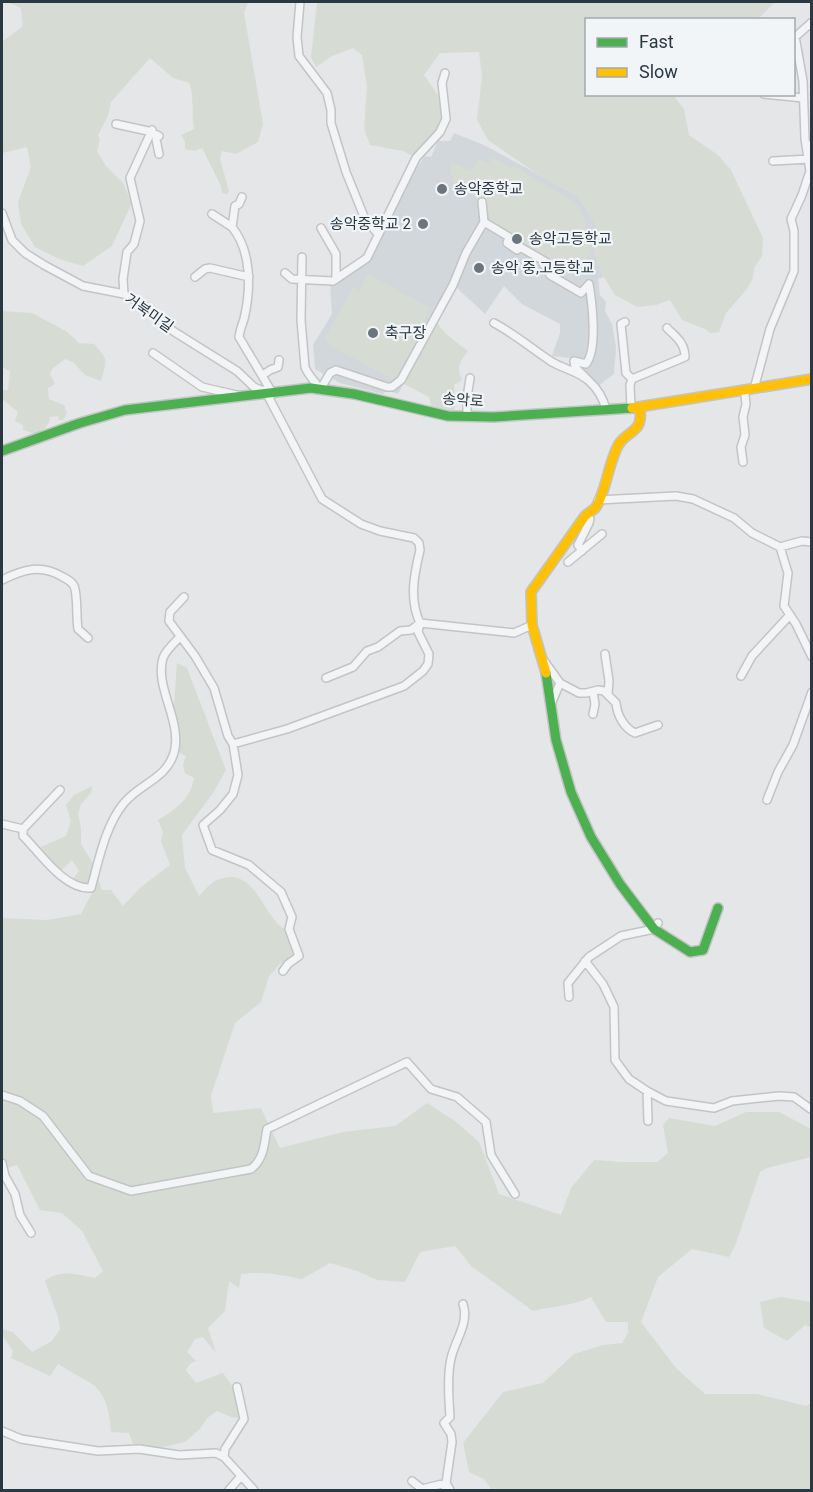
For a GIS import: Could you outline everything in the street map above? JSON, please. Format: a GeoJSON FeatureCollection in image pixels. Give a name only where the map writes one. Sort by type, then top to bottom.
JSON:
{"type":"FeatureCollection","features":[{"type":"Feature","properties":{"kind":"main road","name":"송악로"},"geometry":{"type":"LineString","coordinates":[[2,451],[80,423],[125,410],[311,388],[354,394],[429,413],[467,417],[636,409],[812,381]]}},
{"type":"Feature","properties":{"kind":"main road"},"geometry":{"type":"LineString","coordinates":[[2,451],[118,415],[271,394],[334,395],[454,419],[519,419],[636,409],[745,394],[812,381]]}},
{"type":"Feature","properties":{"kind":"main road"},"geometry":{"type":"LineString","coordinates":[[636,409],[641,418],[634,432],[625,436],[618,445],[596,507],[587,514],[531,592],[532,625],[542,657],[552,702],[556,740],[570,792],[591,837],[620,884],[656,926],[690,952],[703,950],[718,908]]}},
{"type":"Feature","properties":{"kind":"street"},"geometry":{"type":"LineString","coordinates":[[300,2],[297,37],[299,56],[327,93],[331,123],[346,172],[364,219],[378,234]]}},
{"type":"Feature","properties":{"kind":"street"},"geometry":{"type":"LineString","coordinates":[[795,36],[812,22]]}},
{"type":"Feature","properties":{"kind":"street"},"geometry":{"type":"LineString","coordinates":[[754,389],[770,328],[794,271],[792,219],[810,171],[805,139],[803,81],[795,42]]}},
{"type":"Feature","properties":{"kind":"street"},"geometry":{"type":"LineString","coordinates":[[285,273],[292,279],[333,281],[367,258],[416,158],[440,132],[446,119],[442,83],[445,73]]}},
{"type":"Feature","properties":{"kind":"street"},"geometry":{"type":"LineString","coordinates":[[790,96],[803,97],[812,90]]}},
{"type":"Feature","properties":{"kind":"street"},"geometry":{"type":"LineString","coordinates":[[116,124],[152,131],[159,136],[156,139],[159,154]]}},
{"type":"Feature","properties":{"kind":"street"},"geometry":{"type":"LineString","coordinates":[[124,294],[123,279],[127,252],[134,243],[140,221],[130,177],[152,131]]}},
{"type":"Feature","properties":{"kind":"street"},"geometry":{"type":"LineString","coordinates":[[809,159],[812,144]]}},
{"type":"Feature","properties":{"kind":"street"},"geometry":{"type":"LineString","coordinates":[[773,161],[809,159]]}},
{"type":"Feature","properties":{"kind":"street"},"geometry":{"type":"LineString","coordinates":[[232,227],[235,207],[242,197]]}},
{"type":"Feature","properties":{"kind":"street"},"geometry":{"type":"LineString","coordinates":[[320,390],[330,373],[336,370],[387,387],[392,387],[401,380],[453,285],[466,253],[484,222],[482,202]]}},
{"type":"Feature","properties":{"kind":"street","name":"거북미길"},"geometry":{"type":"LineString","coordinates":[[2,213],[12,240],[34,259],[83,286],[124,294],[145,306],[173,331],[237,371],[254,387],[271,394]]}},
{"type":"Feature","properties":{"kind":"street"},"geometry":{"type":"LineString","coordinates":[[212,214],[232,227],[244,251],[249,277],[244,319],[239,337],[263,375],[322,499],[361,524],[380,531],[414,538],[419,543],[420,550],[413,590],[414,609],[420,623],[418,632],[429,654],[428,664],[423,671],[404,686],[287,729],[233,744]]}},
{"type":"Feature","properties":{"kind":"street"},"geometry":{"type":"LineString","coordinates":[[484,222],[509,237],[507,243],[513,248],[517,250],[520,246],[546,262],[544,265],[553,270],[550,275],[581,293],[589,284],[593,306],[589,360],[586,364],[574,361],[575,367],[602,397],[606,409]]}},
{"type":"Feature","properties":{"kind":"street"},"geometry":{"type":"LineString","coordinates":[[321,228],[336,254],[336,279]]}},
{"type":"Feature","properties":{"kind":"street"},"geometry":{"type":"LineString","coordinates":[[302,257],[301,320],[304,367],[307,373],[316,380],[320,390]]}},
{"type":"Feature","properties":{"kind":"street"},"geometry":{"type":"LineString","coordinates":[[195,277],[210,268],[249,277]]}},
{"type":"Feature","properties":{"kind":"street"},"geometry":{"type":"LineString","coordinates":[[494,322],[553,363],[572,370],[589,381]]}},
{"type":"Feature","properties":{"kind":"street"},"geometry":{"type":"LineString","coordinates":[[625,322],[621,324],[625,365],[626,373],[632,379]]}},
{"type":"Feature","properties":{"kind":"street"},"geometry":{"type":"LineString","coordinates":[[636,409],[630,385],[632,379],[685,357],[682,342],[667,328]]}},
{"type":"Feature","properties":{"kind":"street","name":"송악로"},"geometry":{"type":"LineString","coordinates":[[153,353],[202,387],[247,397]]}},
{"type":"Feature","properties":{"kind":"street"},"geometry":{"type":"LineString","coordinates":[[263,375],[278,367],[279,360]]}},
{"type":"Feature","properties":{"kind":"street"},"geometry":{"type":"LineString","coordinates":[[467,417],[466,398],[470,378]]}},
{"type":"Feature","properties":{"kind":"street"},"geometry":{"type":"LineString","coordinates":[[743,462],[741,447],[745,435],[743,417],[746,404],[745,394]]}},
{"type":"Feature","properties":{"kind":"street"},"geometry":{"type":"LineString","coordinates":[[598,500],[676,496],[687,498],[734,518],[752,533],[780,547],[802,541],[812,542]]}},
{"type":"Feature","properties":{"kind":"street"},"geometry":{"type":"LineString","coordinates":[[582,551],[578,545],[589,523],[587,514]]}},
{"type":"Feature","properties":{"kind":"street"},"geometry":{"type":"LineString","coordinates":[[568,562],[602,534]]}},
{"type":"Feature","properties":{"kind":"street"},"geometry":{"type":"LineString","coordinates":[[780,547],[788,573],[784,606],[810,649],[812,657]]}},
{"type":"Feature","properties":{"kind":"street"},"geometry":{"type":"LineString","coordinates":[[2,580],[16,573],[37,569],[52,571],[69,581],[75,587],[78,628],[88,638]]}},
{"type":"Feature","properties":{"kind":"street"},"geometry":{"type":"LineString","coordinates":[[184,597],[168,617],[214,688],[228,736],[233,744],[238,776],[233,794],[203,825],[212,850],[249,865],[272,882],[281,892],[292,917],[289,929],[299,956],[283,971]]}},
{"type":"Feature","properties":{"kind":"street"},"geometry":{"type":"LineString","coordinates":[[741,676],[752,656],[789,616]]}},
{"type":"Feature","properties":{"kind":"street"},"geometry":{"type":"LineString","coordinates":[[326,678],[353,667],[367,651],[378,647],[400,631],[411,630],[420,623],[513,633],[532,625]]}},
{"type":"Feature","properties":{"kind":"street"},"geometry":{"type":"LineString","coordinates":[[60,790],[23,829],[23,836],[68,882],[78,887],[91,888],[112,821],[123,804],[140,787],[161,775],[173,754],[176,744],[175,734],[163,685],[163,660],[168,650],[180,637]]}},
{"type":"Feature","properties":{"kind":"street"},"geometry":{"type":"LineString","coordinates":[[605,654],[609,681],[608,694]]}},
{"type":"Feature","properties":{"kind":"street"},"geometry":{"type":"LineString","coordinates":[[542,657],[560,683],[579,693],[604,690],[616,703],[617,711],[630,731],[635,733],[658,725]]}},
{"type":"Feature","properties":{"kind":"street"},"geometry":{"type":"LineString","coordinates":[[552,702],[560,683]]}},
{"type":"Feature","properties":{"kind":"street"},"geometry":{"type":"LineString","coordinates":[[593,692],[595,705],[593,714]]}},
{"type":"Feature","properties":{"kind":"street"},"geometry":{"type":"LineString","coordinates":[[767,800],[778,772],[793,745],[812,692]]}},
{"type":"Feature","properties":{"kind":"street"},"geometry":{"type":"LineString","coordinates":[[2,824],[23,829]]}},
{"type":"Feature","properties":{"kind":"street"},"geometry":{"type":"LineString","coordinates":[[569,997],[568,983],[585,961],[621,936],[656,926]]}},
{"type":"Feature","properties":{"kind":"street"},"geometry":{"type":"LineString","coordinates":[[585,961],[603,984],[614,1007],[615,1060],[629,1079],[647,1091],[666,1101],[714,1108],[732,1101],[779,1096],[794,1097],[812,1110]]}},
{"type":"Feature","properties":{"kind":"street"},"geometry":{"type":"LineString","coordinates":[[2,1095],[20,1101],[43,1116],[89,1176],[131,1191],[251,1169],[263,1155],[267,1129],[406,1062],[431,1089],[457,1097],[486,1122],[491,1155],[515,1194]]}},
{"type":"Feature","properties":{"kind":"street"},"geometry":{"type":"LineString","coordinates":[[647,1091],[648,1121]]}},
{"type":"Feature","properties":{"kind":"street"},"geometry":{"type":"LineString","coordinates":[[2,1163],[4,1176],[15,1194],[20,1215],[31,1233]]}},
{"type":"Feature","properties":{"kind":"street"},"geometry":{"type":"LineString","coordinates":[[412,1481],[422,1489],[447,1488],[452,1442],[451,1434],[444,1423],[450,1417],[450,1363],[464,1321],[463,1304]]}},
{"type":"Feature","properties":{"kind":"street"},"geometry":{"type":"LineString","coordinates":[[224,1457],[225,1449],[244,1419],[237,1387]]}},
{"type":"Feature","properties":{"kind":"street"},"geometry":{"type":"LineString","coordinates":[[2,1431],[21,1439],[98,1451],[139,1449],[179,1455],[216,1453],[224,1457],[254,1491]]}},
{"type":"Feature","properties":{"kind":"street"},"geometry":{"type":"LineString","coordinates":[[229,1491],[241,1476]]}},
{"type":"Feature","properties":{"kind":"shaded area"},"geometry":{"type":"Polygon","coordinates":[[[7,2],[248,2],[244,13],[263,124],[258,142],[236,154],[222,151],[220,159],[229,191],[227,194],[222,193],[221,186],[202,148],[195,151],[185,149],[185,142],[181,135],[194,129],[189,83],[173,78],[150,58],[111,102],[108,116],[98,135],[100,140],[97,151],[106,166],[123,183],[132,203],[112,246],[83,266],[59,259],[35,247],[21,224],[18,202],[31,167],[27,147],[2,153],[2,42],[23,26],[21,8],[7,2]]]}},
{"type":"Feature","properties":{"kind":"shaded area"},"geometry":{"type":"Polygon","coordinates":[[[317,2],[775,2],[759,18],[585,18],[585,96],[674,96],[684,109],[689,135],[718,155],[731,170],[763,238],[762,256],[754,268],[753,278],[747,289],[726,313],[719,332],[710,333],[682,320],[670,300],[656,305],[637,307],[615,295],[604,277],[594,251],[596,225],[578,196],[536,173],[488,140],[477,120],[482,76],[479,52],[440,53],[424,75],[445,105],[442,126],[416,158],[403,151],[370,145],[364,129],[367,87],[362,55],[353,48],[332,56],[316,67],[311,57],[317,2]]]}},
{"type":"Feature","properties":{"kind":"shaded area","name":"송악 중,고등학교"},"geometry":{"type":"Polygon","coordinates":[[[454,133],[486,146],[578,196],[596,225],[594,251],[604,277],[598,279],[600,295],[606,302],[605,311],[612,324],[616,347],[614,374],[598,386],[571,367],[572,358],[552,356],[560,333],[560,324],[522,304],[504,286],[485,314],[456,287],[398,394],[387,390],[383,394],[340,383],[315,369],[313,345],[332,314],[330,283],[369,260],[410,177],[425,156],[431,157],[438,141],[450,141],[454,133]]]}},
{"type":"Feature","properties":{"kind":"shaded area"},"geometry":{"type":"Polygon","coordinates":[[[492,158],[512,168],[514,166],[577,204],[583,216],[591,249],[587,260],[577,271],[561,264],[557,270],[548,265],[550,259],[490,220],[487,204],[451,182],[453,177],[450,171],[451,162],[470,170],[478,159],[488,164],[492,158]]]}},
{"type":"Feature","properties":{"kind":"shaded area"},"geometry":{"type":"Polygon","coordinates":[[[368,274],[430,308],[422,324],[425,326],[393,379],[330,346],[325,338],[353,287],[360,290],[368,274]]]}},
{"type":"Feature","properties":{"kind":"shaded area"},"geometry":{"type":"Polygon","coordinates":[[[2,311],[32,313],[66,331],[79,343],[94,344],[105,358],[101,381],[85,375],[73,362],[65,359],[52,369],[50,374],[55,384],[48,388],[49,399],[64,405],[67,413],[63,420],[58,420],[59,416],[50,417],[47,426],[35,434],[23,430],[23,425],[15,421],[18,412],[2,399],[2,390],[8,390],[10,371],[2,367],[2,311]]]}},
{"type":"Feature","properties":{"kind":"shaded area"},"geometry":{"type":"Polygon","coordinates":[[[437,323],[447,335],[468,351],[460,364],[459,371],[462,380],[454,385],[455,411],[431,407],[429,397],[404,384],[437,323]]]}},
{"type":"Feature","properties":{"kind":"shaded area"},"geometry":{"type":"Polygon","coordinates":[[[177,663],[187,668],[226,770],[213,793],[182,835],[185,868],[199,896],[214,881],[230,877],[241,879],[249,885],[277,923],[286,930],[294,956],[280,964],[269,976],[261,1002],[235,1023],[211,1096],[213,1113],[261,1108],[280,1148],[343,1132],[395,1126],[427,1103],[455,1121],[479,1142],[499,1194],[561,1215],[571,1188],[594,1160],[657,1162],[668,1153],[663,1125],[669,1118],[715,1126],[746,1112],[779,1112],[811,1129],[811,1157],[767,1168],[760,1172],[735,1246],[729,1257],[692,1249],[658,1277],[641,1322],[676,1368],[705,1394],[757,1394],[806,1406],[811,1403],[811,1490],[492,1490],[484,1479],[469,1472],[463,1443],[503,1392],[543,1383],[574,1354],[603,1345],[622,1343],[628,1333],[628,1322],[606,1322],[591,1297],[570,1304],[533,1311],[471,1266],[455,1246],[420,1252],[405,1282],[377,1280],[330,1263],[302,1279],[257,1273],[241,1274],[239,1288],[229,1281],[225,1311],[208,1328],[216,1353],[203,1337],[195,1339],[187,1352],[196,1361],[186,1370],[196,1383],[223,1373],[235,1390],[241,1418],[231,1417],[217,1411],[207,1418],[200,1429],[185,1442],[154,1449],[133,1444],[129,1433],[111,1432],[107,1407],[95,1386],[58,1364],[50,1376],[11,1358],[13,1351],[2,1335],[2,1329],[13,1332],[32,1352],[52,1341],[60,1329],[45,1281],[62,1274],[95,1278],[103,1271],[82,1231],[62,1213],[40,1210],[17,1165],[2,1169],[2,918],[48,920],[81,914],[92,893],[86,885],[72,880],[79,871],[72,860],[60,872],[44,854],[41,847],[66,836],[71,821],[66,805],[74,795],[92,786],[91,793],[81,804],[78,814],[81,844],[92,862],[102,890],[111,890],[123,906],[141,887],[170,865],[161,841],[163,832],[158,820],[186,798],[194,778],[185,773],[183,765],[186,756],[177,749],[170,729],[173,718],[177,663]]]}},
{"type":"Feature","properties":{"kind":"shaded area"},"geometry":{"type":"Polygon","coordinates":[[[781,1297],[811,1302],[811,1328],[805,1325],[787,1341],[764,1328],[760,1302],[781,1297]]]}},
{"type":"Feature","properties":{"kind":"traffic: fast"},"geometry":{"type":"LineString","coordinates":[[2,451],[80,423],[125,410],[311,388],[354,394],[448,416],[494,417],[632,408]]}},
{"type":"Feature","properties":{"kind":"traffic: fast"},"geometry":{"type":"LineString","coordinates":[[546,673],[556,740],[571,792],[591,837],[620,884],[654,929],[690,952],[703,950],[718,908]]}},
{"type":"Feature","properties":{"kind":"traffic: slow"},"geometry":{"type":"LineString","coordinates":[[632,408],[812,379]]}},
{"type":"Feature","properties":{"kind":"traffic: slow"},"geometry":{"type":"LineString","coordinates":[[546,673],[532,625],[531,592],[585,516],[596,507],[619,444],[637,427],[640,410]]}},
{"type":"Feature","properties":{"kind":"place","name":"송악중학교"},"geometry":{"type":"Point","coordinates":[442,189]}},
{"type":"Feature","properties":{"kind":"place","name":"송악중학교 2"},"geometry":{"type":"Point","coordinates":[423,224]}},
{"type":"Feature","properties":{"kind":"place","name":"송악고등학교"},"geometry":{"type":"Point","coordinates":[517,239]}},
{"type":"Feature","properties":{"kind":"place","name":"송악 중,고등학교"},"geometry":{"type":"Point","coordinates":[479,268]}},
{"type":"Feature","properties":{"kind":"place","name":"축구장"},"geometry":{"type":"Point","coordinates":[373,333]}}]}
